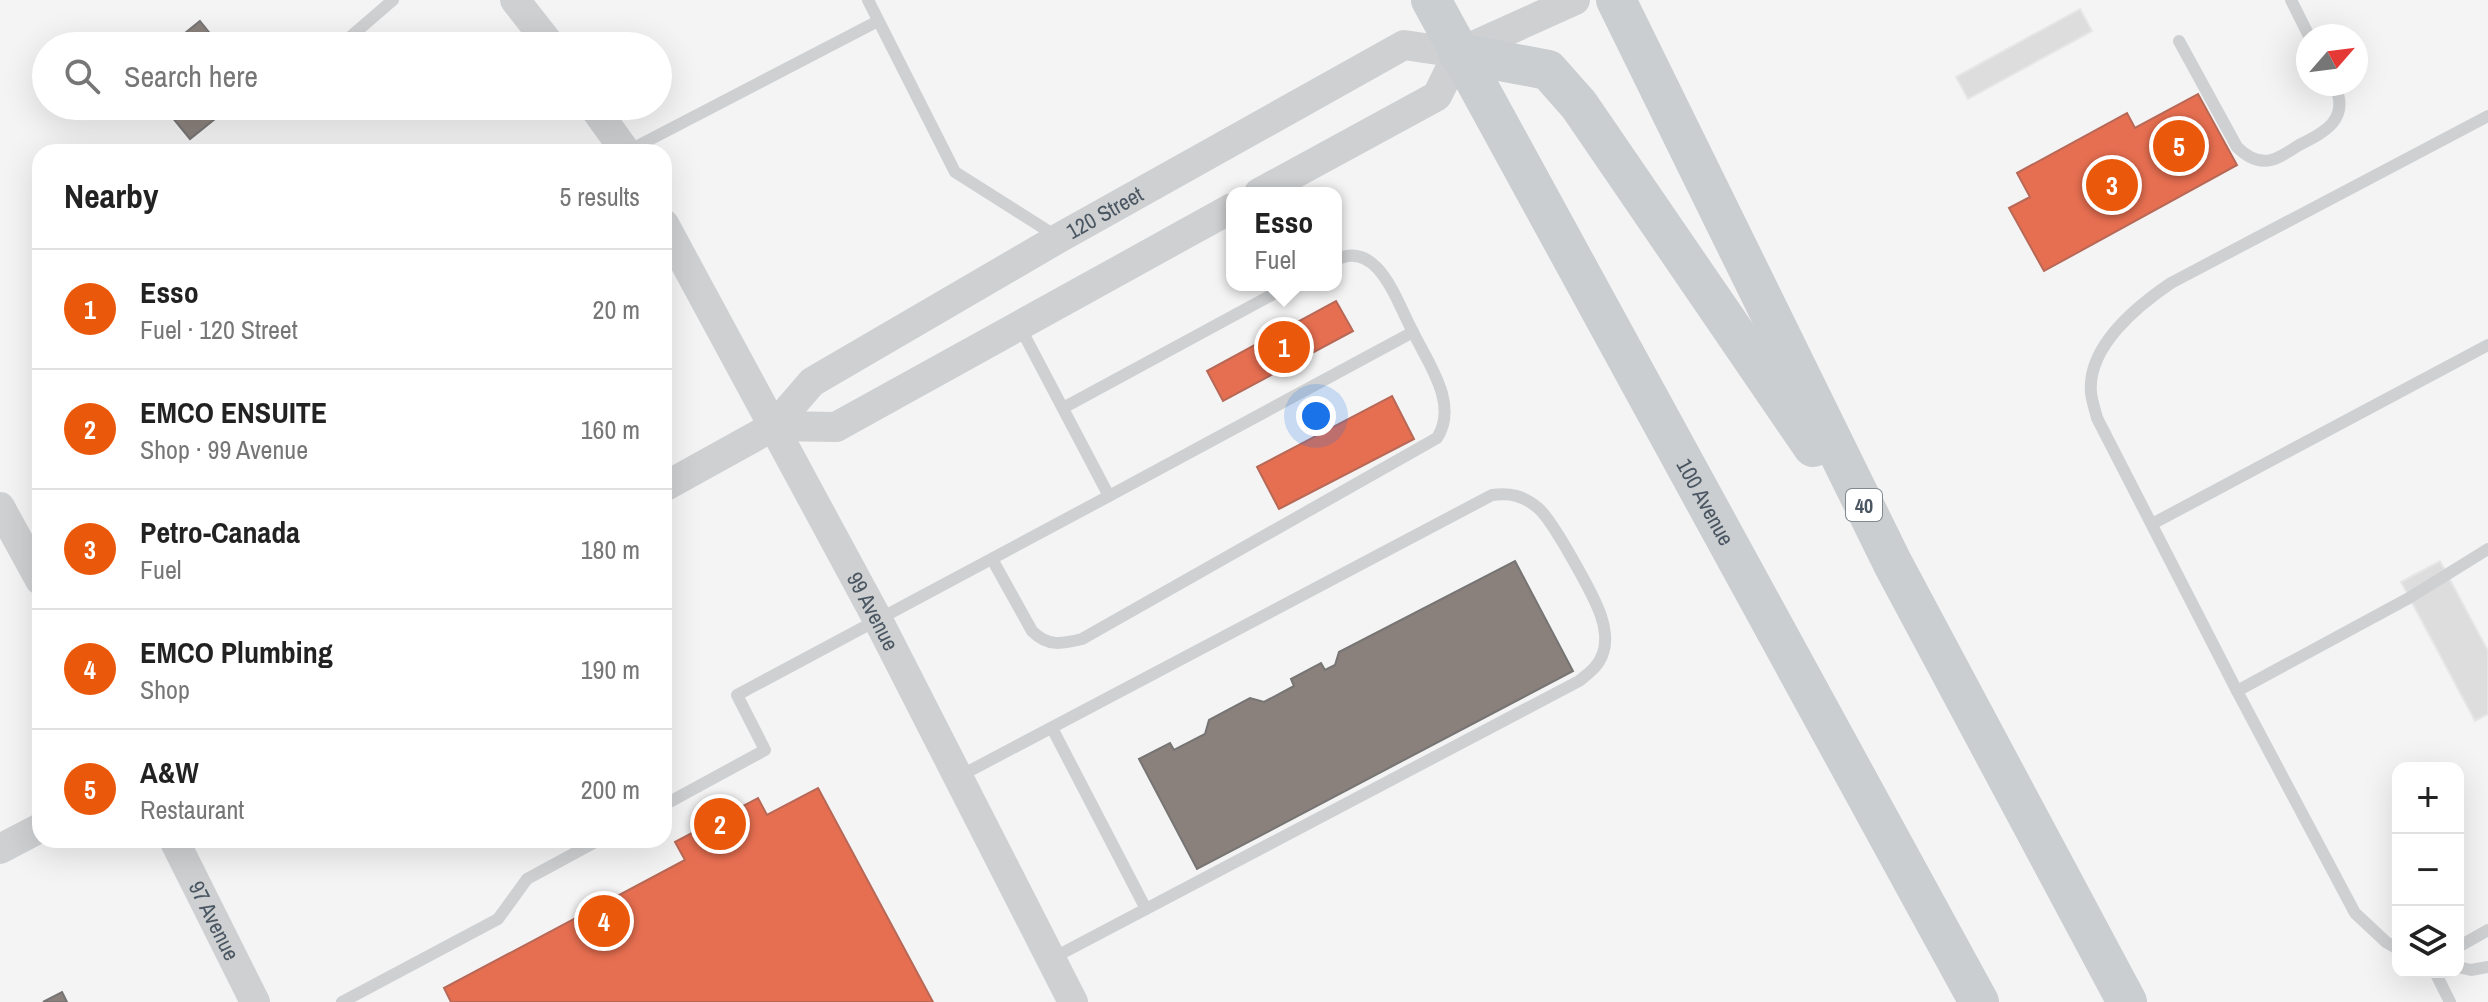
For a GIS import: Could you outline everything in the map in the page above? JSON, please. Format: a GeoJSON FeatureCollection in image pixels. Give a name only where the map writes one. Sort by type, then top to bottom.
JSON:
{"type":"FeatureCollection","features":[{"type":"Feature","properties":{"kind":"main road","name":"100 Avenue"},"geometry":{"type":"LineString","coordinates":[[1431,0],[1979,1002]]}},
{"type":"Feature","properties":{"kind":"main road","name":"40"},"geometry":{"type":"LineString","coordinates":[[1616,0],[1893,564],[2127,1002]]}},
{"type":"Feature","properties":{"kind":"main road"},"geometry":{"type":"LineString","coordinates":[[1458,53],[1548,70],[1579,105],[1893,564]]}},
{"type":"Feature","properties":{"kind":"street"},"geometry":{"type":"LineString","coordinates":[[515,0],[540,32]]}},
{"type":"Feature","properties":{"kind":"street"},"geometry":{"type":"LineString","coordinates":[[1270,187],[1437,96],[1458,53],[1575,0]]}},
{"type":"Feature","properties":{"kind":"street","name":"120 Street"},"geometry":{"type":"LineString","coordinates":[[672,483],[774,426],[812,382],[1059,238],[1404,45],[1458,53]]}},
{"type":"Feature","properties":{"kind":"street"},"geometry":{"type":"LineString","coordinates":[[603,120],[620,144]]}},
{"type":"Feature","properties":{"kind":"street","name":"120 Street"},"geometry":{"type":"LineString","coordinates":[[774,426],[836,427],[1226,211]]}},
{"type":"Feature","properties":{"kind":"street","name":"99 Avenue"},"geometry":{"type":"LineString","coordinates":[[672,239],[878,620],[1073,1002]]}},
{"type":"Feature","properties":{"kind":"street"},"geometry":{"type":"LineString","coordinates":[[0,507],[26,542],[32,558]]}},
{"type":"Feature","properties":{"kind":"street"},"geometry":{"type":"LineString","coordinates":[[0,849],[32,832]]}},
{"type":"Feature","properties":{"kind":"street","name":"97 Avenue"},"geometry":{"type":"LineString","coordinates":[[178,848],[255,1002]]}},
{"type":"Feature","properties":{"kind":"lane"},"geometry":{"type":"LineString","coordinates":[[356,32],[393,0]]}},
{"type":"Feature","properties":{"kind":"lane"},"geometry":{"type":"LineString","coordinates":[[868,0],[955,172],[1059,238]]}},
{"type":"Feature","properties":{"kind":"lane"},"geometry":{"type":"LineString","coordinates":[[2291,0],[2303,24]]}},
{"type":"Feature","properties":{"kind":"lane"},"geometry":{"type":"LineString","coordinates":[[641,144],[878,21]]}},
{"type":"Feature","properties":{"kind":"lane"},"geometry":{"type":"LineString","coordinates":[[2179,41],[2237,147],[2247,157],[2270,160],[2324,133],[2337,117],[2340,103],[2338,96]]}},
{"type":"Feature","properties":{"kind":"lane"},"geometry":{"type":"LineString","coordinates":[[2392,946],[2355,913],[2097,418],[2090,391],[2095,362],[2136,307],[2171,283],[2488,116]]}},
{"type":"Feature","properties":{"kind":"lane"},"geometry":{"type":"LineString","coordinates":[[992,559],[1032,631],[1041,639],[1050,644],[1082,639],[1437,438],[1446,413],[1443,398],[1413,332],[1381,272],[1371,260],[1356,254],[1342,258]]}},
{"type":"Feature","properties":{"kind":"lane"},"geometry":{"type":"LineString","coordinates":[[1063,408],[1279,291]]}},
{"type":"Feature","properties":{"kind":"lane"},"geometry":{"type":"LineString","coordinates":[[1019,325],[1109,496]]}},
{"type":"Feature","properties":{"kind":"lane"},"geometry":{"type":"LineString","coordinates":[[672,801],[765,750],[737,695],[1413,332]]}},
{"type":"Feature","properties":{"kind":"lane"},"geometry":{"type":"LineString","coordinates":[[2152,524],[2488,345]]}},
{"type":"Feature","properties":{"kind":"lane"},"geometry":{"type":"LineString","coordinates":[[958,777],[1492,495],[1509,493],[1524,497],[1540,509],[1553,526],[1601,614],[1605,637],[1603,654],[1595,668],[1579,681],[1051,959]]}},
{"type":"Feature","properties":{"kind":"lane"},"geometry":{"type":"LineString","coordinates":[[2237,691],[2409,598],[2488,549]]}},
{"type":"Feature","properties":{"kind":"lane"},"geometry":{"type":"LineString","coordinates":[[1052,728],[1146,909]]}},
{"type":"Feature","properties":{"kind":"lane"},"geometry":{"type":"LineString","coordinates":[[342,1002],[498,919],[527,879],[584,848]]}},
{"type":"Feature","properties":{"kind":"lane"},"geometry":{"type":"LineString","coordinates":[[2464,944],[2488,930]]}},
{"type":"Feature","properties":{"kind":"lane"},"geometry":{"type":"LineString","coordinates":[[2464,968],[2488,967]]}},
{"type":"Feature","properties":{"kind":"lane"},"geometry":{"type":"LineString","coordinates":[[2438,978],[2450,1002]]}},
{"type":"Feature","properties":{"kind":"building: Shops"},"geometry":{"type":"Polygon","coordinates":[[[2198,94],[2237,165],[2044,271],[2009,208],[2030,197],[2017,173],[2127,113],[2135,128],[2198,94]]]}},
{"type":"Feature","properties":{"kind":"building: Shops"},"geometry":{"type":"Polygon","coordinates":[[[1336,301],[1353,331],[1223,401],[1207,371],[1336,301]]]}},
{"type":"Feature","properties":{"kind":"building: Shops"},"geometry":{"type":"Polygon","coordinates":[[[1392,396],[1414,439],[1279,509],[1257,467],[1392,396]]]}},
{"type":"Feature","properties":{"kind":"building: Shops"},"geometry":{"type":"Polygon","coordinates":[[[818,788],[933,1002],[451,1002],[444,988],[685,860],[675,842],[758,798],[767,815],[818,788]]]}},
{"type":"Feature","properties":{"kind":"building: Industry"},"geometry":{"type":"Polygon","coordinates":[[[200,21],[209,32],[186,32],[200,21]]]}},
{"type":"Feature","properties":{"kind":"building: Industry"},"geometry":{"type":"Polygon","coordinates":[[[174,120],[214,120],[190,139],[174,120]]]}},
{"type":"Feature","properties":{"kind":"building: Industry"},"geometry":{"type":"Polygon","coordinates":[[[1515,561],[1573,671],[1197,869],[1139,759],[1170,743],[1174,750],[1205,734],[1209,720],[1250,698],[1264,702],[1294,686],[1291,679],[1321,663],[1325,670],[1335,665],[1339,652],[1515,561]]]}},
{"type":"Feature","properties":{"kind":"building: Industry"},"geometry":{"type":"Polygon","coordinates":[[[62,992],[67,1002],[43,1002],[62,992]]]}},
{"type":"Feature","properties":{"kind":"building: Other"},"geometry":{"type":"Polygon","coordinates":[[[2080,9],[2092,31],[1968,99],[1956,77],[2080,9]]]}},
{"type":"Feature","properties":{"kind":"building: Other"},"geometry":{"type":"Polygon","coordinates":[[[2440,561],[2488,651],[2488,714],[2475,721],[2401,582],[2440,561]]]}},
{"type":"Feature","properties":{"kind":"place","name":"A&W"},"geometry":{"type":"Point","coordinates":[2179,146]}},
{"type":"Feature","properties":{"kind":"place","name":"Petro-Canada"},"geometry":{"type":"Point","coordinates":[2112,185]}},
{"type":"Feature","properties":{"kind":"place","name":"Esso"},"geometry":{"type":"Point","coordinates":[1284,347]}},
{"type":"Feature","properties":{"kind":"place","name":"EMCO ENSUITE"},"geometry":{"type":"Point","coordinates":[720,824]}},
{"type":"Feature","properties":{"kind":"place","name":"EMCO Plumbing"},"geometry":{"type":"Point","coordinates":[604,921]}}]}
